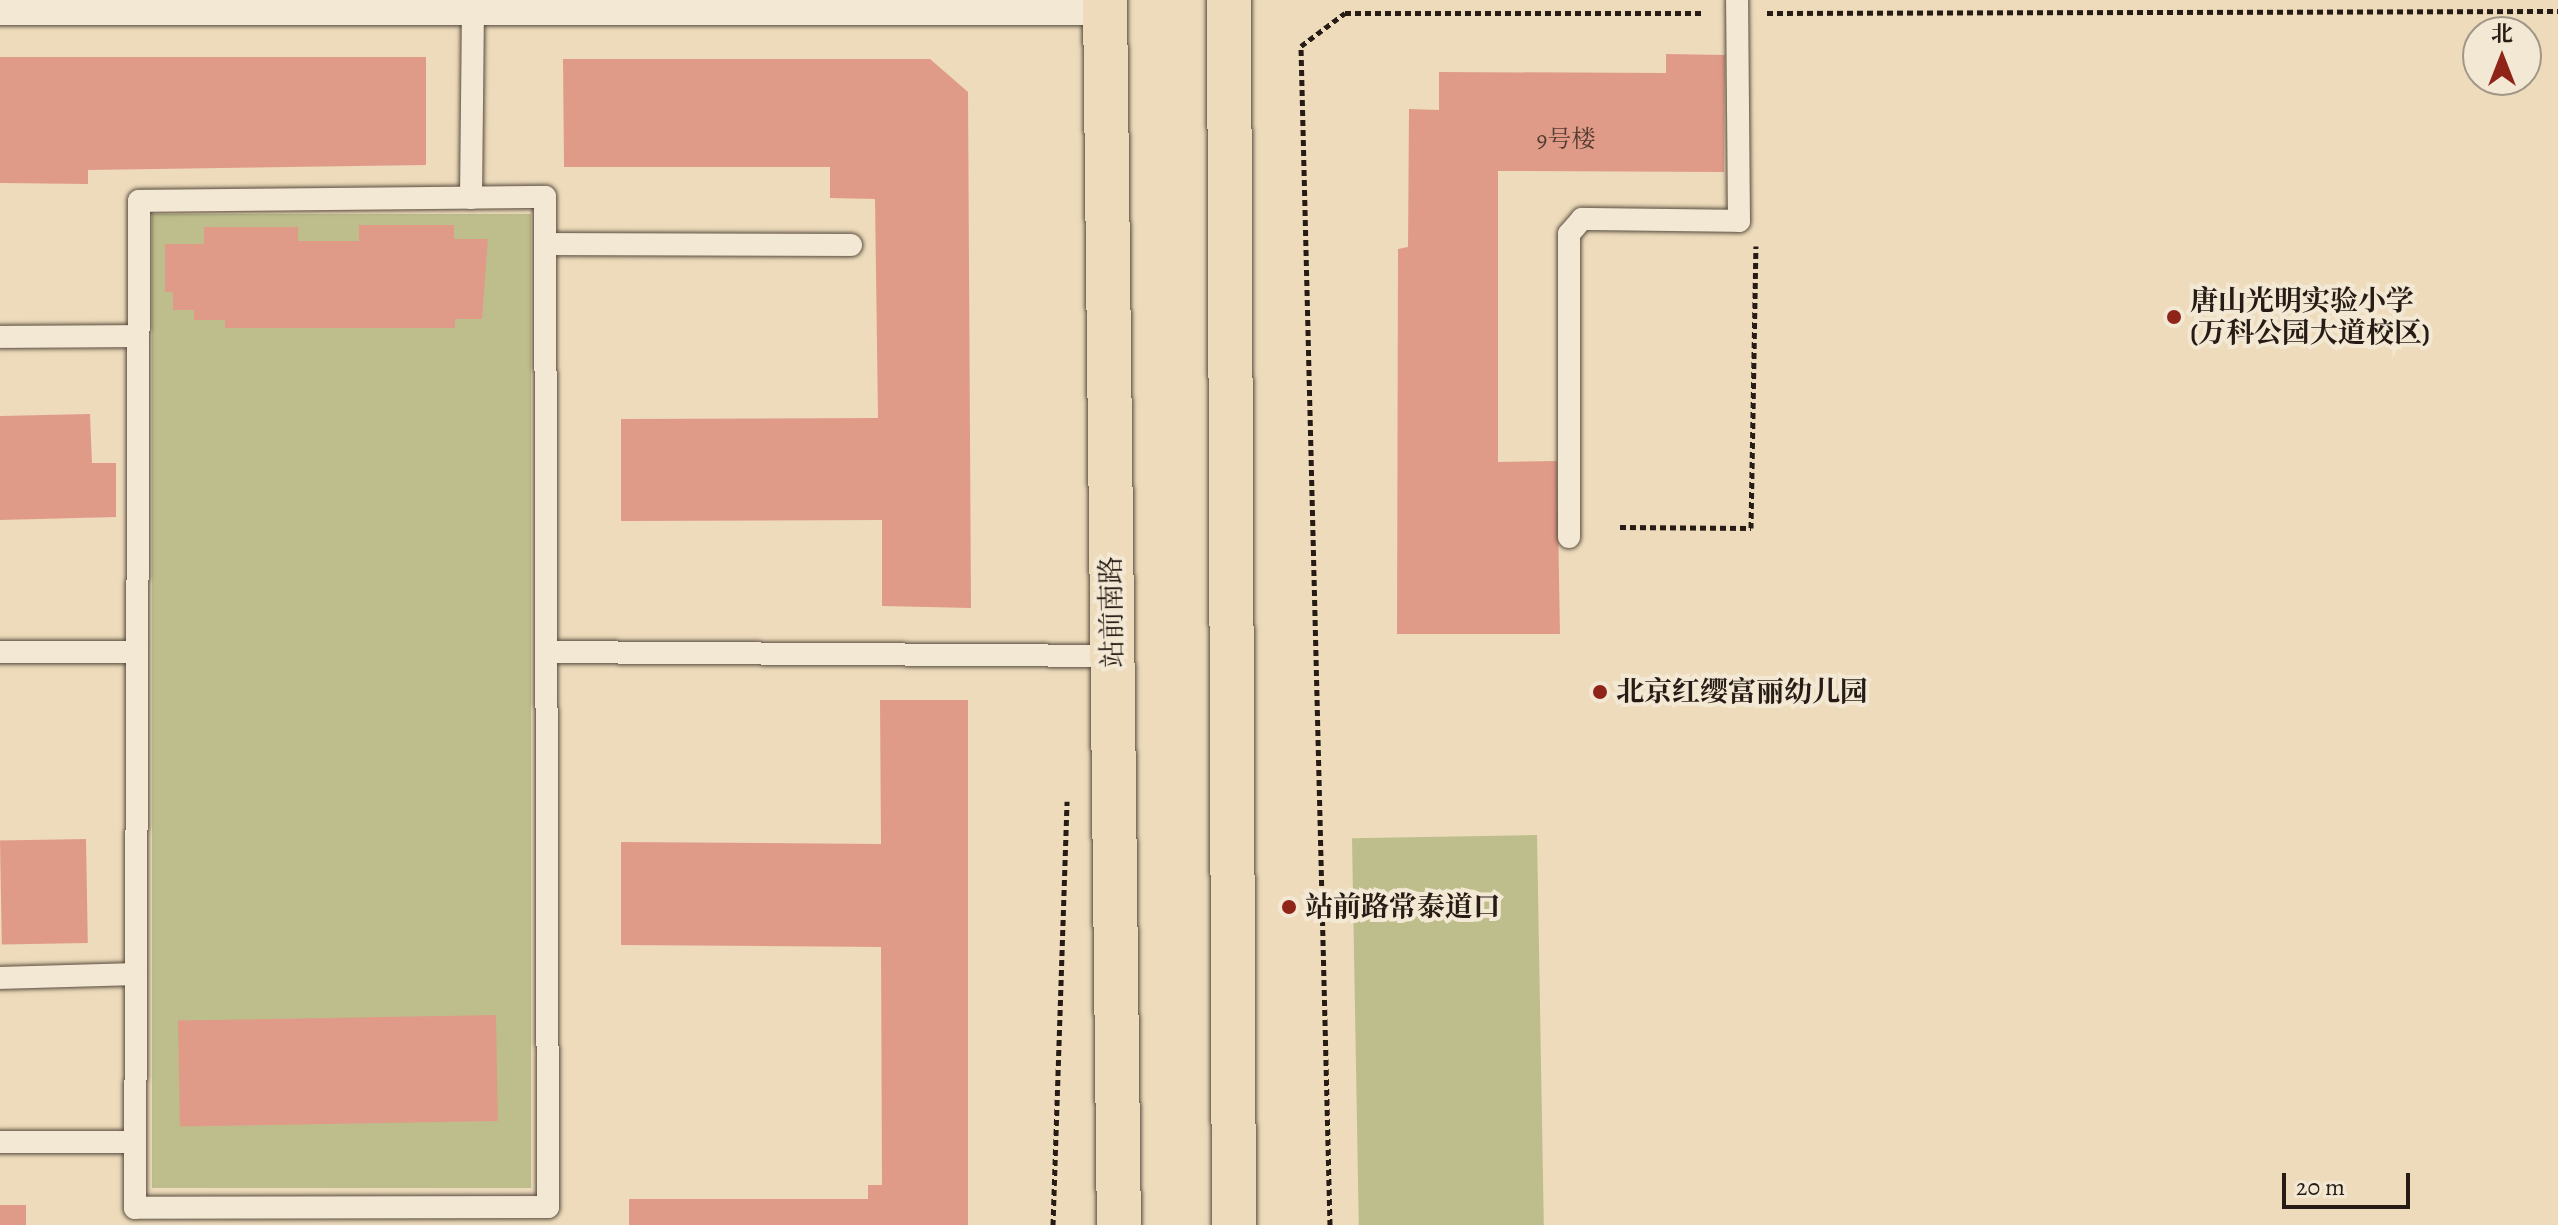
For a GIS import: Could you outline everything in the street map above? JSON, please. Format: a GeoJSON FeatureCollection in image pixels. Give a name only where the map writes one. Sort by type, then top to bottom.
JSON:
{"type":"FeatureCollection","features":[{"type":"Feature","properties":{"kind":"main road"},"geometry":{"type":"LineString","coordinates":[[1229,0],[1234,1225]]}},
{"type":"Feature","properties":{"kind":"main road","name":"站前南路"},"geometry":{"type":"LineString","coordinates":[[1105,1],[1119,1225]]}},
{"type":"Feature","properties":{"kind":"street"},"geometry":{"type":"LineString","coordinates":[[0,3],[1105,1]]}},
{"type":"Feature","properties":{"kind":"lane"},"geometry":{"type":"LineString","coordinates":[[471,198],[473,3]]}},
{"type":"Feature","properties":{"kind":"lane"},"geometry":{"type":"LineString","coordinates":[[1569,537],[1569,234],[1582,219],[1739,221],[1737,7]]}},
{"type":"Feature","properties":{"kind":"lane"},"geometry":{"type":"LineString","coordinates":[[545,197],[548,1207],[499,1216],[135,1208],[139,201],[471,198],[545,197]]}},
{"type":"Feature","properties":{"kind":"lane"},"geometry":{"type":"LineString","coordinates":[[545,244],[851,245]]}},
{"type":"Feature","properties":{"kind":"lane"},"geometry":{"type":"LineString","coordinates":[[0,337],[138,336]]}},
{"type":"Feature","properties":{"kind":"lane"},"geometry":{"type":"LineString","coordinates":[[0,652],[135,652]]}},
{"type":"Feature","properties":{"kind":"lane"},"geometry":{"type":"LineString","coordinates":[[546,652],[1113,656]]}},
{"type":"Feature","properties":{"kind":"lane"},"geometry":{"type":"LineString","coordinates":[[0,978],[135,974]]}},
{"type":"Feature","properties":{"kind":"lane"},"geometry":{"type":"LineString","coordinates":[[0,1142],[135,1142]]}},
{"type":"Feature","properties":{"kind":"path"},"geometry":{"type":"LineString","coordinates":[[1330,1225],[1301,46],[1345,13],[1737,7],[2558,11]]}},
{"type":"Feature","properties":{"kind":"path"},"geometry":{"type":"LineString","coordinates":[[1620,527],[1751,528],[1757,232]]}},
{"type":"Feature","properties":{"kind":"green space"},"geometry":{"type":"Polygon","coordinates":[[[152,214],[531,214],[531,1188],[152,1188],[152,214]]]}},
{"type":"Feature","properties":{"kind":"green space"},"geometry":{"type":"Polygon","coordinates":[[[1537,835],[1544,1225],[1359,1225],[1352,838],[1537,835]]]}},
{"type":"Feature","properties":{"kind":"building"},"geometry":{"type":"Polygon","coordinates":[[[1666,54],[1725,55],[1724,172],[1498,171],[1498,462],[1557,461],[1560,634],[1397,634],[1398,249],[1408,247],[1409,109],[1439,110],[1439,72],[1666,73],[1666,54]]]}},
{"type":"Feature","properties":{"kind":"building"},"geometry":{"type":"Polygon","coordinates":[[[0,57],[426,57],[426,165],[88,170],[88,184],[0,183],[0,57]]]}},
{"type":"Feature","properties":{"kind":"building"},"geometry":{"type":"Polygon","coordinates":[[[563,59],[930,59],[968,92],[971,608],[882,606],[882,520],[621,521],[621,419],[878,418],[875,199],[830,198],[830,167],[564,167],[563,59]]]}},
{"type":"Feature","properties":{"kind":"building"},"geometry":{"type":"Polygon","coordinates":[[[359,225],[454,225],[454,239],[488,239],[482,319],[455,319],[455,328],[225,328],[225,320],[194,320],[194,310],[173,310],[173,292],[165,292],[165,244],[204,244],[204,227],[298,227],[298,241],[359,241],[359,225]]]}},
{"type":"Feature","properties":{"kind":"building"},"geometry":{"type":"Polygon","coordinates":[[[90,414],[92,463],[116,463],[116,517],[0,520],[0,416],[90,414]]]}},
{"type":"Feature","properties":{"kind":"building"},"geometry":{"type":"Polygon","coordinates":[[[880,700],[968,700],[968,1225],[629,1225],[629,1199],[868,1199],[868,1185],[882,1185],[881,947],[621,945],[621,842],[881,844],[880,700]]]}},
{"type":"Feature","properties":{"kind":"building"},"geometry":{"type":"Polygon","coordinates":[[[86,839],[88,943],[2,944],[0,841],[86,839]]]}},
{"type":"Feature","properties":{"kind":"building"},"geometry":{"type":"Polygon","coordinates":[[[496,1015],[498,1121],[180,1127],[178,1021],[496,1015]]]}},
{"type":"Feature","properties":{"kind":"building"},"geometry":{"type":"Polygon","coordinates":[[[0,1205],[26,1205],[26,1225],[0,1225],[0,1205]]]}},
{"type":"Feature","properties":{"kind":"place","name":"唐山光明实验小学 (万科公园大道校区)"},"geometry":{"type":"Point","coordinates":[2174,317]}},
{"type":"Feature","properties":{"kind":"place","name":"北京红缨富丽幼儿园"},"geometry":{"type":"Point","coordinates":[1600,692]}},
{"type":"Feature","properties":{"kind":"place","name":"站前路常泰道口"},"geometry":{"type":"Point","coordinates":[1289,907]}}]}
